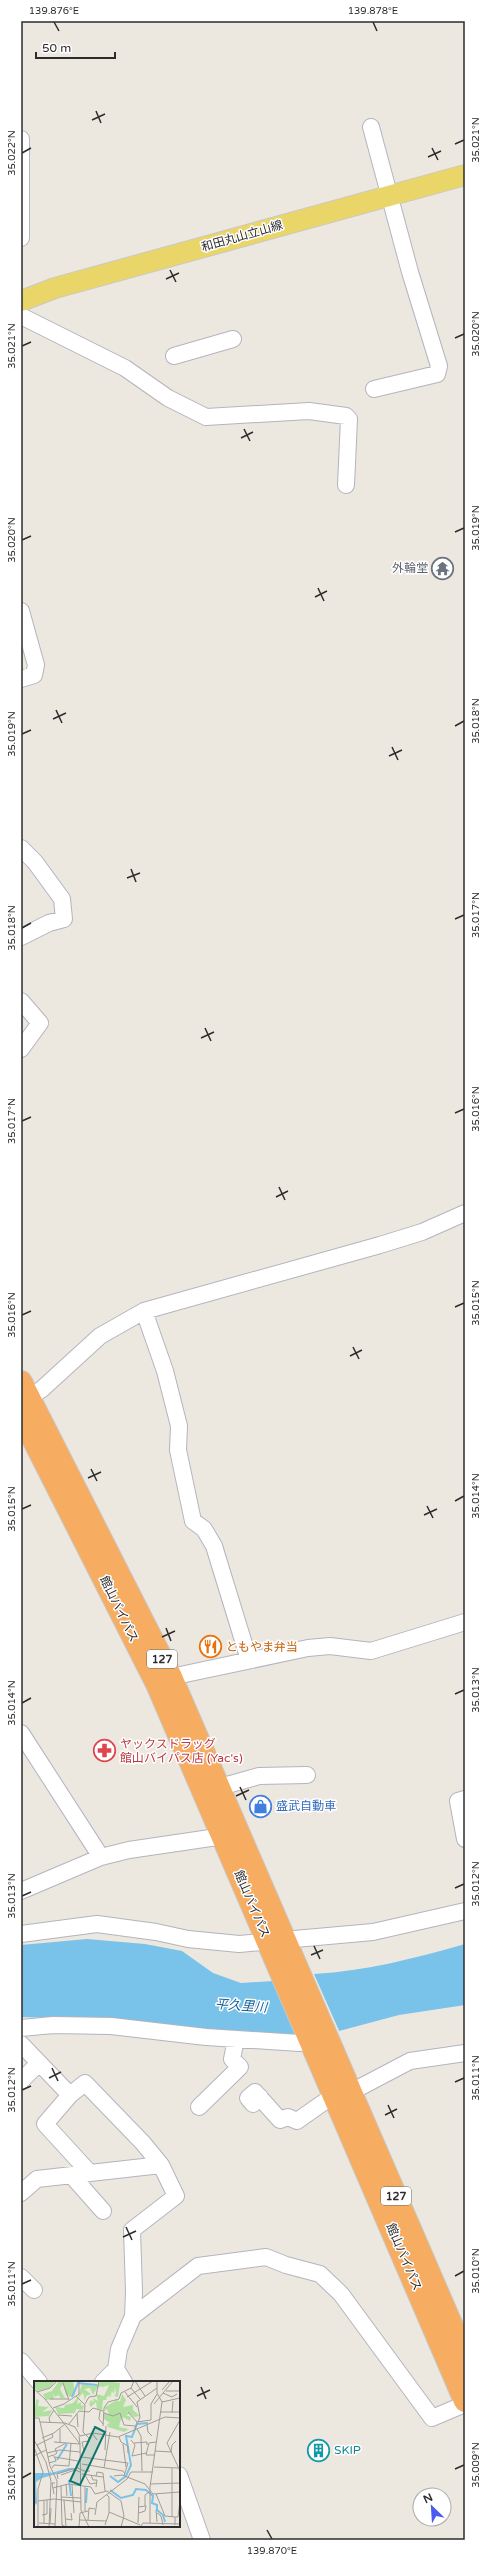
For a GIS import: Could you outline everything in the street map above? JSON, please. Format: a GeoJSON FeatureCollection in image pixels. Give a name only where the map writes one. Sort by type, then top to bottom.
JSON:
{"type":"FeatureCollection","features":[{"type":"Feature","properties":{"kind":"highway","name":"館山バイパス"},"geometry":{"type":"LineString","coordinates":[[23,1400],[171,1677],[220,1787],[278,1943]]}},
{"type":"Feature","properties":{"kind":"highway","name":"館山バイパス"},"geometry":{"type":"LineString","coordinates":[[23,1400],[157,1684],[224,1836],[278,1943],[343,2093],[465,2401]]}},
{"type":"Feature","properties":{"kind":"highway","name":"館山バイパス"},"geometry":{"type":"LineString","coordinates":[[343,2093],[465,2356]]}},
{"type":"Feature","properties":{"kind":"main road","name":"和田丸山立山線"},"geometry":{"type":"LineString","coordinates":[[21,301],[55,288],[465,175]]}},
{"type":"Feature","properties":{"kind":"street"},"geometry":{"type":"LineString","coordinates":[[371,127],[422,314],[439,366],[437,374],[374,389]]}},
{"type":"Feature","properties":{"kind":"street"},"geometry":{"type":"LineString","coordinates":[[21,139],[21,238]]}},
{"type":"Feature","properties":{"kind":"street"},"geometry":{"type":"LineString","coordinates":[[21,316],[125,368],[168,398],[206,417],[309,411],[346,416],[349,419],[346,485]]}},
{"type":"Feature","properties":{"kind":"street"},"geometry":{"type":"LineString","coordinates":[[174,356],[233,339]]}},
{"type":"Feature","properties":{"kind":"street"},"geometry":{"type":"LineString","coordinates":[[21,611],[36,665],[34,675],[21,679]]}},
{"type":"Feature","properties":{"kind":"street"},"geometry":{"type":"LineString","coordinates":[[21,848],[35,862],[62,899],[64,919],[49,923],[21,937]]}},
{"type":"Feature","properties":{"kind":"street"},"geometry":{"type":"LineString","coordinates":[[21,1001],[40,1023],[21,1049]]}},
{"type":"Feature","properties":{"kind":"street"},"geometry":{"type":"LineString","coordinates":[[23,1400],[100,1336],[144,1311],[394,1241],[422,1232],[465,1213]]}},
{"type":"Feature","properties":{"kind":"street"},"geometry":{"type":"LineString","coordinates":[[144,1311],[165,1371],[179,1426],[178,1450],[193,1521],[204,1529],[214,1546],[249,1660]]}},
{"type":"Feature","properties":{"kind":"street"},"geometry":{"type":"LineString","coordinates":[[171,1677],[315,1647],[330,1646],[372,1651],[465,1622]]}},
{"type":"Feature","properties":{"kind":"street"},"geometry":{"type":"LineString","coordinates":[[21,1733],[101,1857]]}},
{"type":"Feature","properties":{"kind":"street"},"geometry":{"type":"LineString","coordinates":[[220,1787],[259,1776],[307,1775]]}},
{"type":"Feature","properties":{"kind":"street"},"geometry":{"type":"LineString","coordinates":[[465,1799],[458,1802],[465,1839]]}},
{"type":"Feature","properties":{"kind":"street"},"geometry":{"type":"LineString","coordinates":[[21,1891],[101,1857],[129,1850],[224,1836]]}},
{"type":"Feature","properties":{"kind":"street"},"geometry":{"type":"LineString","coordinates":[[21,1934],[96,1924],[224,1943],[278,1943],[373,1932],[465,1911]]}},
{"type":"Feature","properties":{"kind":"street"},"geometry":{"type":"LineString","coordinates":[[21,2028],[53,2025],[111,2026],[236,2039],[320,2039]]}},
{"type":"Feature","properties":{"kind":"street"},"geometry":{"type":"LineString","coordinates":[[199,2107],[240,2067],[232,2059],[236,2039]]}},
{"type":"Feature","properties":{"kind":"street"},"geometry":{"type":"LineString","coordinates":[[21,2044],[70,2095]]}},
{"type":"Feature","properties":{"kind":"street"},"geometry":{"type":"LineString","coordinates":[[260,2097],[280,2120],[288,2117],[297,2121],[343,2093],[410,2061],[465,2053]]}},
{"type":"Feature","properties":{"kind":"street"},"geometry":{"type":"LineString","coordinates":[[21,2081],[39,2063]]}},
{"type":"Feature","properties":{"kind":"street"},"geometry":{"type":"LineString","coordinates":[[88,2171],[45,2124],[70,2095],[85,2083],[143,2142],[161,2165],[176,2196],[132,2230],[133,2316],[119,2349],[120,2376],[106,2381]]}},
{"type":"Feature","properties":{"kind":"street"},"geometry":{"type":"LineString","coordinates":[[22,2188],[37,2178],[72,2176],[88,2171],[161,2165]]}},
{"type":"Feature","properties":{"kind":"street"},"geometry":{"type":"LineString","coordinates":[[72,2176],[103,2211]]}},
{"type":"Feature","properties":{"kind":"street"},"geometry":{"type":"LineString","coordinates":[[133,2316],[198,2266],[266,2256],[286,2265],[320,2274],[341,2294],[432,2418],[465,2404]]}},
{"type":"Feature","properties":{"kind":"street"},"geometry":{"type":"LineString","coordinates":[[21,2276],[34,2290]]}},
{"type":"Feature","properties":{"kind":"street"},"geometry":{"type":"LineString","coordinates":[[21,2361],[38,2381]]}},
{"type":"Feature","properties":{"kind":"street"},"geometry":{"type":"LineString","coordinates":[[180,2478],[202,2540]]}},
{"type":"Feature","properties":{"kind":"water","name":"平久里川"},"geometry":{"type":"Polygon","coordinates":[[[87,1939],[145,1944],[182,1951],[213,1973],[241,1983],[273,1981],[297,2036],[85,2019],[21,2017],[21,1945],[87,1939]]]}},
{"type":"Feature","properties":{"kind":"water"},"geometry":{"type":"Polygon","coordinates":[[[465,1944],[465,2005],[399,2015],[339,2031],[314,1974],[372,1967],[465,1944]]]}},
{"type":"Feature","properties":{"kind":"pier"},"geometry":{"type":"Polygon","coordinates":[[[313,1973],[340,2033],[337,2031],[312,1975],[313,1973]]]}},
{"type":"Feature","properties":{"kind":"place","name":"外輪堂"},"geometry":{"type":"Point","coordinates":[443,568]}},
{"type":"Feature","properties":{"kind":"place","name":"ともやま弁当"},"geometry":{"type":"Point","coordinates":[210,1647]}},
{"type":"Feature","properties":{"kind":"place","name":"ヤックスドラッグ 館山バイパス店 (Yac's)"},"geometry":{"type":"Point","coordinates":[105,1751]}},
{"type":"Feature","properties":{"kind":"place","name":"盛武自動車"},"geometry":{"type":"Point","coordinates":[260,1806]}},
{"type":"Feature","properties":{"kind":"place","name":"SKIP"},"geometry":{"type":"Point","coordinates":[319,2450]}}]}
